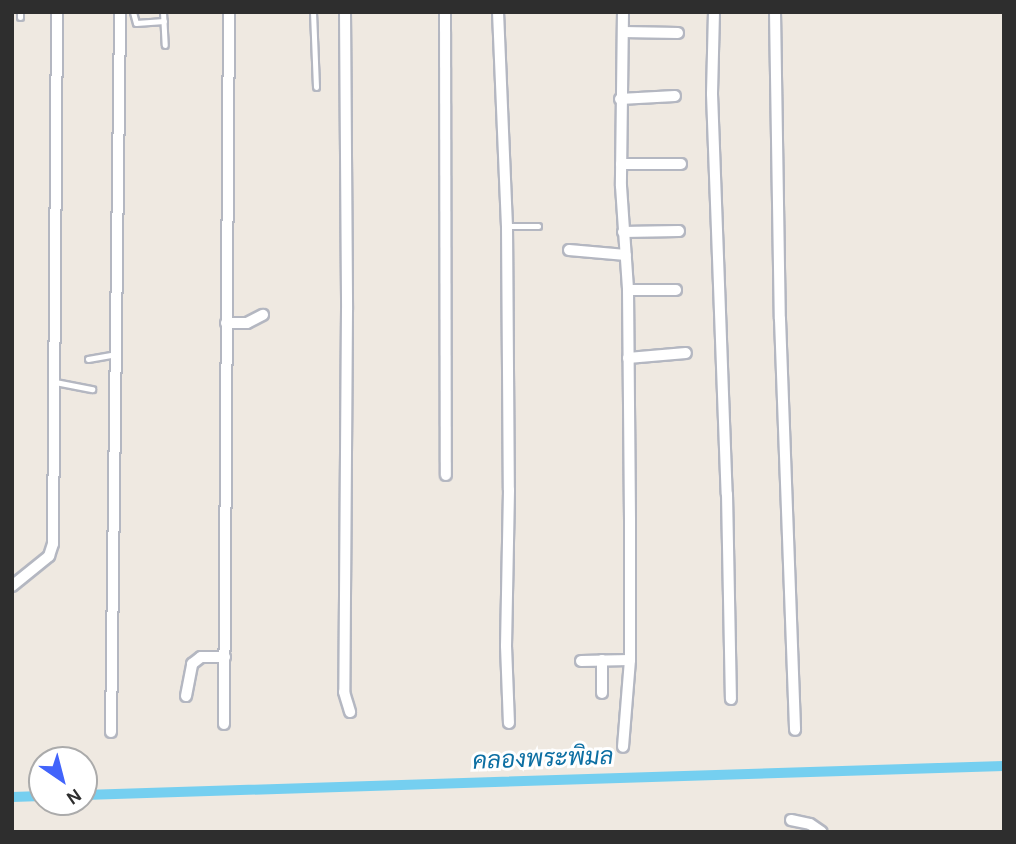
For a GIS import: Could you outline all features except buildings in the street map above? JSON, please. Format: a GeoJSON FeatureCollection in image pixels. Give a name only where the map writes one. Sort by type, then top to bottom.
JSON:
{"type":"FeatureCollection","features":[{"type":"Feature","properties":{"kind":"street"},"geometry":{"type":"LineString","coordinates":[[12,586],[52,550],[57,12]]}},
{"type":"Feature","properties":{"kind":"street"},"geometry":{"type":"LineString","coordinates":[[111,732],[120,12]]}},
{"type":"Feature","properties":{"kind":"street"},"geometry":{"type":"LineString","coordinates":[[224,724],[229,12]]}},
{"type":"Feature","properties":{"kind":"street"},"geometry":{"type":"LineString","coordinates":[[345,12],[347,338],[344,692],[350,712]]}},
{"type":"Feature","properties":{"kind":"street"},"geometry":{"type":"LineString","coordinates":[[445,12],[446,475]]}},
{"type":"Feature","properties":{"kind":"street"},"geometry":{"type":"LineString","coordinates":[[498,12],[507,226],[509,490],[506,646],[509,723]]}},
{"type":"Feature","properties":{"kind":"street"},"geometry":{"type":"LineString","coordinates":[[623,12],[620,99],[628,290],[630,660],[623,747]]}},
{"type":"Feature","properties":{"kind":"street"},"geometry":{"type":"LineString","coordinates":[[714,12],[712,94],[727,494],[731,699]]}},
{"type":"Feature","properties":{"kind":"street"},"geometry":{"type":"LineString","coordinates":[[775,12],[780,320],[795,730]]}},
{"type":"Feature","properties":{"kind":"street"},"geometry":{"type":"LineString","coordinates":[[623,32],[678,33]]}},
{"type":"Feature","properties":{"kind":"street"},"geometry":{"type":"LineString","coordinates":[[620,99],[674,96]]}},
{"type":"Feature","properties":{"kind":"street"},"geometry":{"type":"LineString","coordinates":[[621,164],[681,164]]}},
{"type":"Feature","properties":{"kind":"street"},"geometry":{"type":"LineString","coordinates":[[624,232],[680,231]]}},
{"type":"Feature","properties":{"kind":"street"},"geometry":{"type":"LineString","coordinates":[[569,250],[626,255]]}},
{"type":"Feature","properties":{"kind":"street"},"geometry":{"type":"LineString","coordinates":[[628,290],[676,290]]}},
{"type":"Feature","properties":{"kind":"street"},"geometry":{"type":"LineString","coordinates":[[226,323],[247,323],[263,315]]}},
{"type":"Feature","properties":{"kind":"street"},"geometry":{"type":"LineString","coordinates":[[628,358],[686,353]]}},
{"type":"Feature","properties":{"kind":"street"},"geometry":{"type":"LineString","coordinates":[[186,696],[192,664],[201,657],[225,657]]}},
{"type":"Feature","properties":{"kind":"street"},"geometry":{"type":"LineString","coordinates":[[602,660],[602,693]]}},
{"type":"Feature","properties":{"kind":"street"},"geometry":{"type":"LineString","coordinates":[[581,661],[630,660]]}},
{"type":"Feature","properties":{"kind":"street"},"geometry":{"type":"LineString","coordinates":[[790,820],[810,824],[822,832]]}},
{"type":"Feature","properties":{"kind":"lane"},"geometry":{"type":"LineString","coordinates":[[133,12],[136,23],[164,21]]}},
{"type":"Feature","properties":{"kind":"lane"},"geometry":{"type":"LineString","coordinates":[[163,12],[165,44]]}},
{"type":"Feature","properties":{"kind":"lane"},"geometry":{"type":"LineString","coordinates":[[313,12],[316,87]]}},
{"type":"Feature","properties":{"kind":"lane"},"geometry":{"type":"LineString","coordinates":[[507,226],[538,226]]}},
{"type":"Feature","properties":{"kind":"lane"},"geometry":{"type":"LineString","coordinates":[[88,359],[117,354]]}},
{"type":"Feature","properties":{"kind":"lane"},"geometry":{"type":"LineString","coordinates":[[55,382],[92,389]]}},
{"type":"Feature","properties":{"kind":"waterway","name":"คลองพระพิมล"},"geometry":{"type":"LineString","coordinates":[[98,795],[1004,766]]}},
{"type":"Feature","properties":{"kind":"waterway","name":"คลองพระพิมล"},"geometry":{"type":"LineString","coordinates":[[12,797],[28,796]]}}]}
